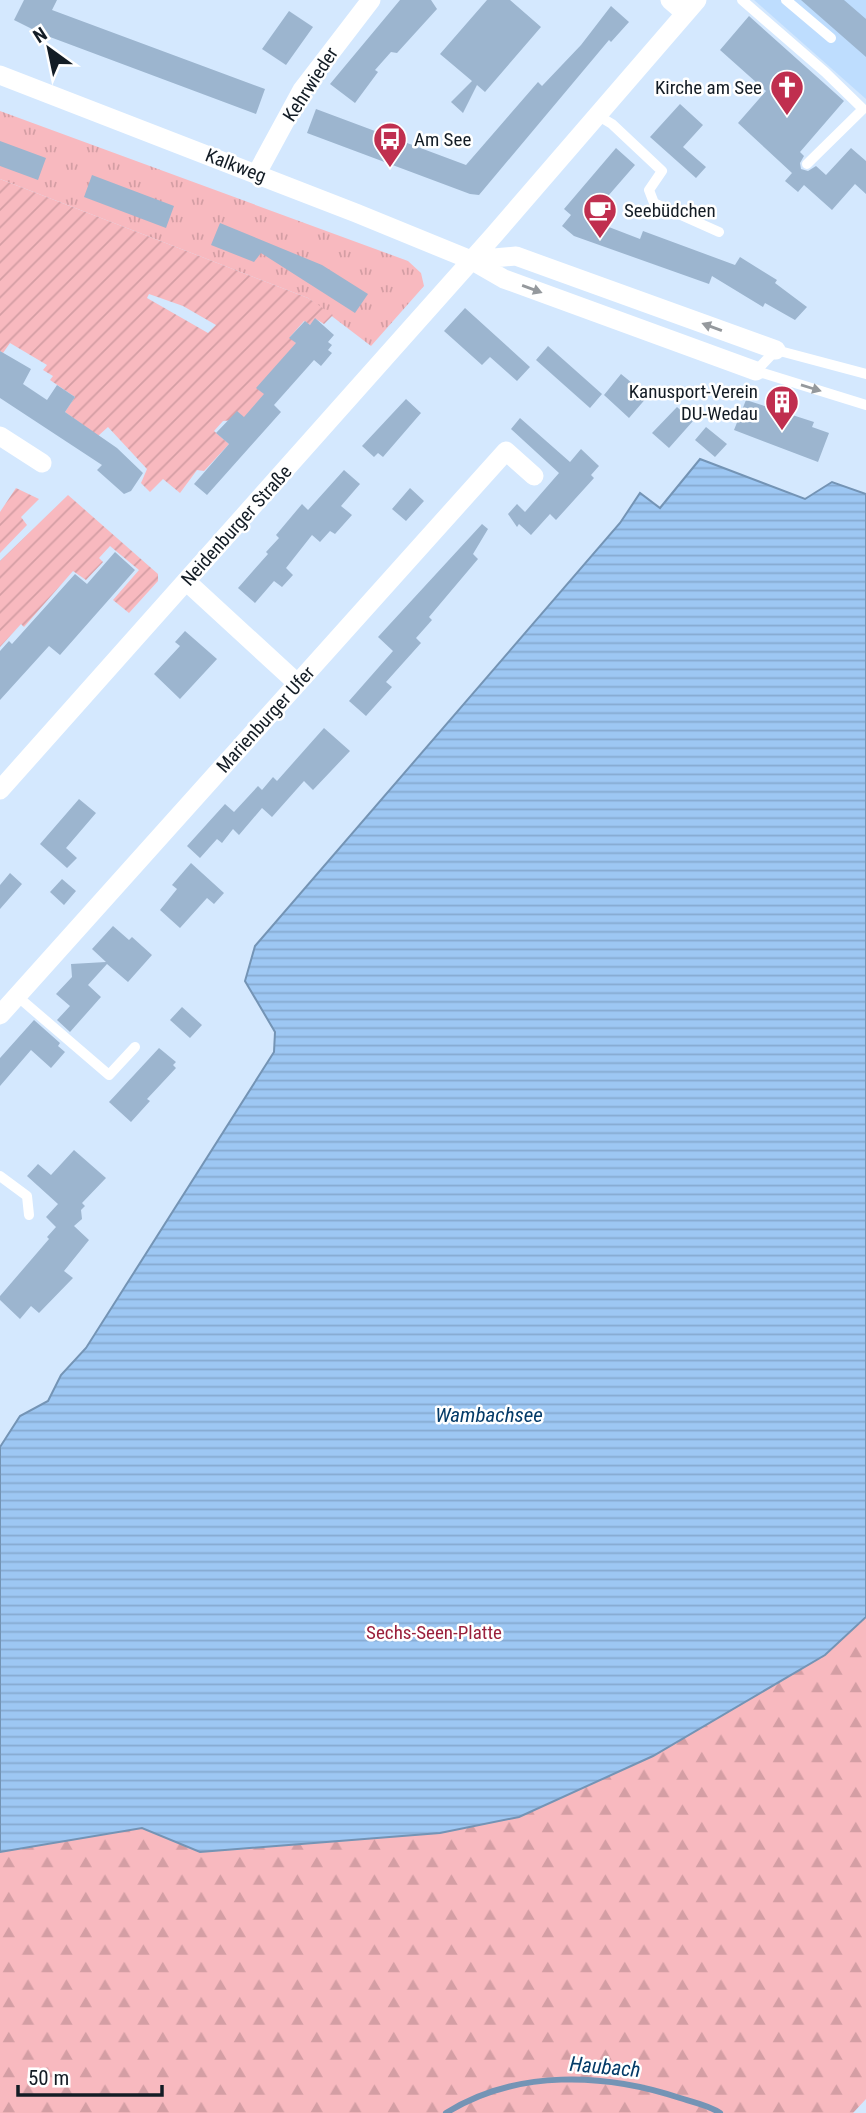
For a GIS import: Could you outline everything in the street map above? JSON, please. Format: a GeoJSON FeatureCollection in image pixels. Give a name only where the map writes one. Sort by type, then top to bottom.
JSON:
{"type":"FeatureCollection","features":[{"type":"Feature","properties":{"kind":"street","name":"Kehrwieder"},"geometry":{"type":"LineString","coordinates":[[257,173],[302,90],[371,0]]}},
{"type":"Feature","properties":{"kind":"street"},"geometry":{"type":"LineString","coordinates":[[471,260],[691,7],[670,0]]}},
{"type":"Feature","properties":{"kind":"street","name":"Kalkweg"},"geometry":{"type":"LineString","coordinates":[[0,75],[257,173],[471,260],[504,279],[756,371]]}},
{"type":"Feature","properties":{"kind":"street","name":"Kalkweg"},"geometry":{"type":"LineString","coordinates":[[471,260],[516,256],[776,350]]}},
{"type":"Feature","properties":{"kind":"street","name":"Neidenburger Straße"},"geometry":{"type":"LineString","coordinates":[[0,790],[471,260]]}},
{"type":"Feature","properties":{"kind":"street"},"geometry":{"type":"LineString","coordinates":[[0,436],[42,463]]}},
{"type":"Feature","properties":{"kind":"street","name":"Marienburger Ufer"},"geometry":{"type":"LineString","coordinates":[[0,1015],[506,451],[534,476]]}},
{"type":"Feature","properties":{"kind":"street"},"geometry":{"type":"LineString","coordinates":[[186,581],[297,683]]}},
{"type":"Feature","properties":{"kind":"lane"},"geometry":{"type":"LineString","coordinates":[[743,0],[863,109],[807,164]]}},
{"type":"Feature","properties":{"kind":"lane"},"geometry":{"type":"LineString","coordinates":[[786,0],[831,38]]}},
{"type":"Feature","properties":{"kind":"lane"},"geometry":{"type":"LineString","coordinates":[[597,115],[612,124],[663,171],[649,190],[654,203],[719,232]]}},
{"type":"Feature","properties":{"kind":"lane"},"geometry":{"type":"LineString","coordinates":[[756,371],[776,350]]}},
{"type":"Feature","properties":{"kind":"lane","name":"Kalkweg"},"geometry":{"type":"LineString","coordinates":[[776,350],[866,374]]}},
{"type":"Feature","properties":{"kind":"lane","name":"Kalkweg"},"geometry":{"type":"LineString","coordinates":[[756,371],[866,405]]}},
{"type":"Feature","properties":{"kind":"lane"},"geometry":{"type":"LineString","coordinates":[[17,996],[108,1075],[135,1047]]}},
{"type":"Feature","properties":{"kind":"lane"},"geometry":{"type":"LineString","coordinates":[[0,1176],[27,1196],[29,1214]]}},
{"type":"Feature","properties":{"kind":"shaded area"},"geometry":{"type":"Polygon","coordinates":[[[754,0],[866,0],[866,99],[754,0]]]}},
{"type":"Feature","properties":{"kind":"green space"},"geometry":{"type":"Polygon","coordinates":[[[0,111],[408,261],[421,273],[424,286],[371,346],[308,298],[0,179],[0,111]]]}},
{"type":"Feature","properties":{"kind":"green space"},"geometry":{"type":"Polygon","coordinates":[[[0,179],[308,298],[333,315],[324,324],[316,319],[310,325],[304,321],[290,337],[298,345],[271,372],[289,388],[246,419],[223,421],[214,431],[229,444],[204,471],[197,470],[180,493],[163,479],[150,492],[141,483],[147,469],[108,427],[98,436],[65,412],[75,397],[50,380],[53,376],[43,370],[47,365],[10,343],[3,353],[0,351],[0,179]],[[149,294],[147,298],[208,333],[216,325],[183,306],[149,294]]]}},
{"type":"Feature","properties":{"kind":"green space"},"geometry":{"type":"Polygon","coordinates":[[[16,488],[39,499],[21,517],[27,525],[0,553],[0,512],[16,488]]]}},
{"type":"Feature","properties":{"kind":"green space"},"geometry":{"type":"Polygon","coordinates":[[[68,495],[158,574],[158,581],[129,613],[113,600],[139,570],[110,546],[99,558],[103,562],[86,580],[73,571],[24,627],[21,624],[0,647],[0,561],[68,495]]]}},
{"type":"Feature","properties":{"kind":"green space"},"geometry":{"type":"Polygon","coordinates":[[[866,1617],[866,2099],[853,2113],[0,2113],[0,1852],[142,1828],[201,1852],[519,1817],[653,1756],[825,1655],[866,1617]]]}},
{"type":"Feature","properties":{"kind":"water","name":"Wambachsee"},"geometry":{"type":"Polygon","coordinates":[[[700,459],[805,499],[832,482],[866,494],[866,1617],[825,1655],[653,1756],[519,1817],[440,1833],[200,1852],[142,1828],[0,1852],[0,1447],[20,1416],[48,1401],[61,1375],[86,1348],[274,1052],[275,1032],[245,981],[255,946],[620,523],[640,493],[660,508],[700,459]]]}},
{"type":"Feature","properties":{"kind":"building"},"geometry":{"type":"Polygon","coordinates":[[[24,0],[57,0],[52,10],[265,89],[256,114],[42,34],[14,20],[24,0]]]}},
{"type":"Feature","properties":{"kind":"building"},"geometry":{"type":"Polygon","coordinates":[[[400,0],[431,0],[437,9],[397,53],[391,52],[375,70],[378,72],[355,103],[330,84],[400,0]]]}},
{"type":"Feature","properties":{"kind":"building"},"geometry":{"type":"Polygon","coordinates":[[[487,0],[510,0],[541,27],[485,92],[477,85],[463,113],[451,102],[472,81],[440,54],[487,0]]]}},
{"type":"Feature","properties":{"kind":"building"},"geometry":{"type":"Polygon","coordinates":[[[801,0],[844,0],[866,19],[866,57],[801,0]]]}},
{"type":"Feature","properties":{"kind":"building"},"geometry":{"type":"Polygon","coordinates":[[[611,6],[629,22],[611,42],[609,40],[479,195],[470,194],[307,133],[316,109],[466,165],[538,82],[542,86],[581,45],[611,6]]]}},
{"type":"Feature","properties":{"kind":"building"},"geometry":{"type":"Polygon","coordinates":[[[289,11],[313,27],[286,65],[262,49],[289,11]]]}},
{"type":"Feature","properties":{"kind":"building"},"geometry":{"type":"Polygon","coordinates":[[[749,16],[844,101],[800,152],[804,156],[800,163],[801,169],[808,171],[816,166],[826,175],[851,148],[866,161],[866,194],[855,184],[832,210],[804,185],[798,192],[785,181],[792,173],[738,123],[766,91],[720,50],[749,16]]]}},
{"type":"Feature","properties":{"kind":"building"},"geometry":{"type":"Polygon","coordinates":[[[680,104],[703,125],[683,147],[706,167],[696,178],[650,137],[680,104]]]}},
{"type":"Feature","properties":{"kind":"building"},"geometry":{"type":"Polygon","coordinates":[[[0,141],[46,158],[38,180],[0,166],[0,141]]]}},
{"type":"Feature","properties":{"kind":"building"},"geometry":{"type":"Polygon","coordinates":[[[616,148],[635,165],[588,219],[640,239],[643,231],[735,265],[740,257],[777,280],[775,283],[807,307],[795,320],[765,303],[763,307],[712,276],[709,284],[574,236],[562,226],[571,215],[564,209],[616,148]]]}},
{"type":"Feature","properties":{"kind":"building"},"geometry":{"type":"Polygon","coordinates":[[[92,175],[174,206],[166,228],[84,197],[92,175]]]}},
{"type":"Feature","properties":{"kind":"building"},"geometry":{"type":"Polygon","coordinates":[[[220,223],[322,265],[368,294],[355,313],[261,253],[254,262],[211,245],[220,223]]]}},
{"type":"Feature","properties":{"kind":"building"},"geometry":{"type":"Polygon","coordinates":[[[465,308],[530,367],[517,381],[490,357],[482,365],[444,331],[465,308]]]}},
{"type":"Feature","properties":{"kind":"building"},"geometry":{"type":"Polygon","coordinates":[[[315,318],[334,335],[328,342],[332,345],[328,350],[332,353],[321,366],[314,360],[274,405],[281,412],[207,495],[194,484],[229,444],[216,433],[237,411],[244,417],[264,394],[256,388],[296,343],[289,338],[305,321],[310,325],[315,318]]]}},
{"type":"Feature","properties":{"kind":"building"},"geometry":{"type":"Polygon","coordinates":[[[548,346],[602,394],[590,408],[536,360],[548,346]]]}},
{"type":"Feature","properties":{"kind":"building"},"geometry":{"type":"Polygon","coordinates":[[[0,351],[31,369],[23,384],[47,400],[57,385],[75,397],[65,412],[117,448],[143,473],[131,491],[124,494],[97,470],[102,465],[0,398],[0,351]]]}},
{"type":"Feature","properties":{"kind":"building"},"geometry":{"type":"Polygon","coordinates":[[[621,374],[648,396],[629,418],[604,395],[621,374]]]}},
{"type":"Feature","properties":{"kind":"building"},"geometry":{"type":"Polygon","coordinates":[[[406,399],[421,413],[383,457],[378,453],[374,457],[362,446],[406,399]]]}},
{"type":"Feature","properties":{"kind":"building","name":"Kanusport-Verein DU-Wedau"},"geometry":{"type":"Polygon","coordinates":[[[746,400],[814,422],[812,427],[829,433],[818,462],[734,430],[746,400]]]}},
{"type":"Feature","properties":{"kind":"building"},"geometry":{"type":"Polygon","coordinates":[[[677,407],[693,421],[669,448],[652,433],[677,407]]]}},
{"type":"Feature","properties":{"kind":"building"},"geometry":{"type":"Polygon","coordinates":[[[520,418],[570,462],[581,449],[599,466],[591,475],[594,478],[556,520],[550,514],[531,535],[519,524],[517,527],[508,514],[517,504],[525,512],[559,473],[511,429],[520,418]]]}},
{"type":"Feature","properties":{"kind":"building"},"geometry":{"type":"Polygon","coordinates":[[[706,427],[727,444],[715,457],[695,440],[706,427]]]}},
{"type":"Feature","properties":{"kind":"building"},"geometry":{"type":"Polygon","coordinates":[[[344,470],[360,484],[341,506],[352,515],[335,534],[330,531],[320,542],[312,535],[286,568],[293,575],[282,587],[274,581],[255,603],[238,588],[268,554],[266,552],[279,538],[276,535],[302,504],[308,510],[344,470]]]}},
{"type":"Feature","properties":{"kind":"building"},"geometry":{"type":"Polygon","coordinates":[[[410,488],[424,501],[406,521],[392,509],[410,488]]]}},
{"type":"Feature","properties":{"kind":"building"},"geometry":{"type":"Polygon","coordinates":[[[482,524],[488,529],[473,554],[478,559],[429,617],[432,620],[416,638],[421,643],[386,682],[392,687],[366,716],[349,701],[393,651],[378,637],[482,524]]]}},
{"type":"Feature","properties":{"kind":"building"},"geometry":{"type":"Polygon","coordinates":[[[115,552],[135,570],[60,655],[49,646],[0,700],[0,651],[9,641],[12,644],[75,574],[87,584],[115,552]]]}},
{"type":"Feature","properties":{"kind":"building"},"geometry":{"type":"Polygon","coordinates":[[[185,631],[217,659],[180,699],[154,674],[180,646],[175,642],[185,631]]]}},
{"type":"Feature","properties":{"kind":"building"},"geometry":{"type":"Polygon","coordinates":[[[324,728],[350,751],[313,790],[304,781],[272,817],[262,808],[239,835],[233,829],[222,843],[217,839],[200,858],[187,846],[225,804],[234,812],[258,786],[262,790],[273,777],[277,781],[324,728]]]}},
{"type":"Feature","properties":{"kind":"building"},"geometry":{"type":"Polygon","coordinates":[[[79,799],[96,813],[66,848],[77,858],[67,868],[40,844],[79,799]]]}},
{"type":"Feature","properties":{"kind":"building"},"geometry":{"type":"Polygon","coordinates":[[[191,863],[224,893],[214,904],[207,898],[180,928],[160,910],[177,889],[172,885],[191,863]]]}},
{"type":"Feature","properties":{"kind":"building"},"geometry":{"type":"Polygon","coordinates":[[[10,873],[22,884],[0,909],[0,885],[10,873]]]}},
{"type":"Feature","properties":{"kind":"building"},"geometry":{"type":"Polygon","coordinates":[[[62,879],[76,891],[64,905],[50,892],[62,879]]]}},
{"type":"Feature","properties":{"kind":"building"},"geometry":{"type":"Polygon","coordinates":[[[113,926],[129,940],[132,937],[152,955],[128,982],[107,964],[88,985],[101,997],[70,1032],[57,1020],[70,1006],[56,994],[72,977],[71,964],[106,962],[92,949],[113,926]]]}},
{"type":"Feature","properties":{"kind":"building"},"geometry":{"type":"Polygon","coordinates":[[[182,1007],[202,1025],[190,1038],[170,1020],[182,1007]]]}},
{"type":"Feature","properties":{"kind":"building"},"geometry":{"type":"Polygon","coordinates":[[[34,1020],[60,1043],[58,1046],[65,1052],[51,1068],[31,1050],[0,1086],[0,1058],[34,1020]]]}},
{"type":"Feature","properties":{"kind":"building"},"geometry":{"type":"Polygon","coordinates":[[[159,1048],[176,1062],[173,1065],[176,1068],[147,1099],[150,1101],[131,1122],[109,1102],[159,1048]]]}},
{"type":"Feature","properties":{"kind":"building"},"geometry":{"type":"Polygon","coordinates":[[[74,1150],[106,1178],[82,1203],[85,1206],[81,1210],[82,1219],[74,1226],[89,1240],[64,1271],[73,1278],[39,1313],[31,1306],[20,1319],[0,1300],[0,1296],[49,1239],[47,1237],[56,1227],[46,1217],[58,1204],[27,1176],[38,1164],[51,1175],[74,1150]]]}},
{"type":"Feature","properties":{"kind":"waterway","name":"Haubach"},"geometry":{"type":"LineString","coordinates":[[446,2113],[473,2099],[502,2089],[531,2082],[561,2080],[591,2080],[651,2090],[706,2106],[720,2113]]}},
{"type":"Feature","properties":{"kind":"place","name":"Kirche am See"},"geometry":{"type":"Point","coordinates":[787,117]}},
{"type":"Feature","properties":{"kind":"place","name":"Am See"},"geometry":{"type":"Point","coordinates":[390,169]}},
{"type":"Feature","properties":{"kind":"place","name":"Seebüdchen"},"geometry":{"type":"Point","coordinates":[600,240]}},
{"type":"Feature","properties":{"kind":"place","name":"Kanusport-Verein DU-Wedau"},"geometry":{"type":"Point","coordinates":[782,432]}},
{"type":"Feature","properties":{"kind":"park label","name":"Sechs-Seen-Platte"},"geometry":{"type":"Point","coordinates":[434,1632]}}]}
